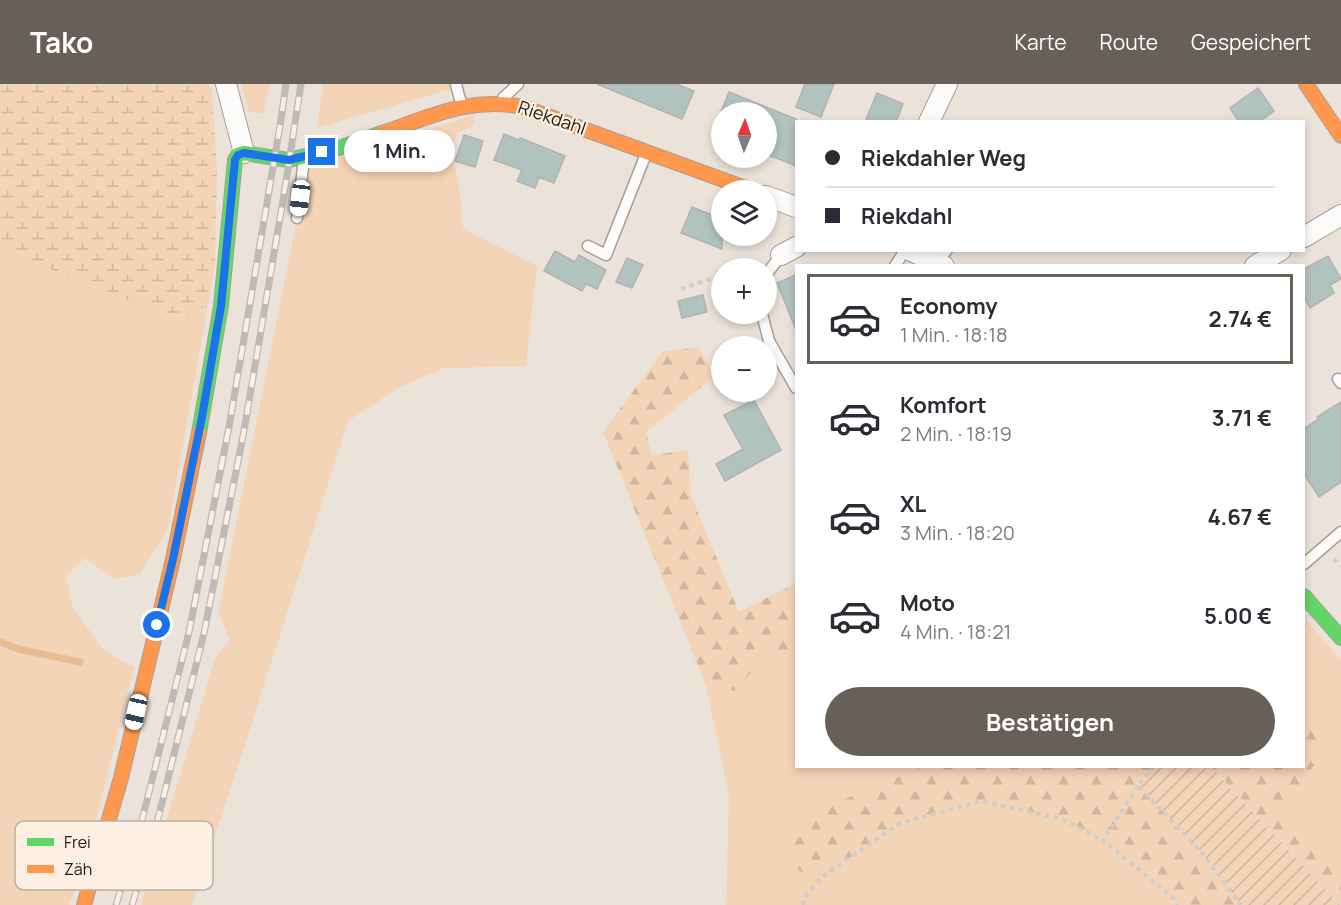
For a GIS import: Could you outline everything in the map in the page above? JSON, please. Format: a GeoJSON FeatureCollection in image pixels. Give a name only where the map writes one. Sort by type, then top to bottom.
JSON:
{"type":"FeatureCollection","features":[{"type":"Feature","properties":{"kind":"street"},"geometry":{"type":"LineString","coordinates":[[108,821],[121,778],[173,559],[202,417],[221,306],[235,160],[238,155],[244,153],[226,84]]}},
{"type":"Feature","properties":{"kind":"street"},"geometry":{"type":"LineString","coordinates":[[930,120],[947,84]]}},
{"type":"Feature","properties":{"kind":"street"},"geometry":{"type":"LineString","coordinates":[[1306,84],[1341,136]]}},
{"type":"Feature","properties":{"kind":"street","name":"Riekdahl"},"geometry":{"type":"LineString","coordinates":[[244,153],[289,160],[339,148],[480,102],[523,106],[723,180]]}},
{"type":"Feature","properties":{"kind":"street"},"geometry":{"type":"LineString","coordinates":[[777,200],[795,207]]}},
{"type":"Feature","properties":{"kind":"street"},"geometry":{"type":"LineString","coordinates":[[1305,236],[1341,215]]}},
{"type":"Feature","properties":{"kind":"street"},"geometry":{"type":"LineString","coordinates":[[916,252],[942,259]]}},
{"type":"Feature","properties":{"kind":"street"},"geometry":{"type":"LineString","coordinates":[[1258,264],[1278,252]]}},
{"type":"Feature","properties":{"kind":"street"},"geometry":{"type":"LineString","coordinates":[[1305,597],[1341,638]]}},
{"type":"Feature","properties":{"kind":"street"},"geometry":{"type":"LineString","coordinates":[[84,905],[88,890]]}},
{"type":"Feature","properties":{"kind":"lane"},"geometry":{"type":"LineString","coordinates":[[456,84],[463,106]]}},
{"type":"Feature","properties":{"kind":"lane"},"geometry":{"type":"LineString","coordinates":[[496,103],[518,84]]}},
{"type":"Feature","properties":{"kind":"lane"},"geometry":{"type":"LineString","coordinates":[[588,246],[606,255],[646,152]]}},
{"type":"Feature","properties":{"kind":"lane"},"geometry":{"type":"LineString","coordinates":[[297,218],[305,156]]}},
{"type":"Feature","properties":{"kind":"lane"},"geometry":{"type":"LineString","coordinates":[[777,264],[789,251]]}},
{"type":"Feature","properties":{"kind":"lane"},"geometry":{"type":"LineString","coordinates":[[765,324],[769,341],[795,386]]}},
{"type":"Feature","properties":{"kind":"lane"},"geometry":{"type":"LineString","coordinates":[[1305,563],[1341,532]]}},
{"type":"Feature","properties":{"kind":"path"},"geometry":{"type":"LineString","coordinates":[[681,289],[711,279]]}},
{"type":"Feature","properties":{"kind":"path"},"geometry":{"type":"LineString","coordinates":[[1103,840],[1152,768]]}},
{"type":"Feature","properties":{"kind":"path"},"geometry":{"type":"LineString","coordinates":[[1138,786],[1203,854],[1241,905]]}},
{"type":"Feature","properties":{"kind":"path"},"geometry":{"type":"LineString","coordinates":[[803,905],[804,898],[822,877],[900,823],[981,801],[1062,819],[1103,840],[1173,898],[1178,905]]}},
{"type":"Feature","properties":{"kind":"green space"},"geometry":{"type":"Polygon","coordinates":[[[0,84],[215,265],[168,529],[140,574],[114,579],[85,558],[66,576],[72,605],[103,650],[134,667],[96,821],[15,821],[15,890],[75,890],[69,905],[0,905],[0,84]]]}},
{"type":"Feature","properties":{"kind":"green space"},"geometry":{"type":"Polygon","coordinates":[[[0,84],[209,84],[212,92],[217,169],[215,265],[203,308],[182,321],[0,249],[0,84]]]}},
{"type":"Feature","properties":{"kind":"green space"},"geometry":{"type":"Polygon","coordinates":[[[241,84],[270,84],[263,114],[249,112],[241,84]]]}},
{"type":"Feature","properties":{"kind":"green space"},"geometry":{"type":"Polygon","coordinates":[[[323,84],[468,84],[317,128],[323,84]]]}},
{"type":"Feature","properties":{"kind":"green space"},"geometry":{"type":"Polygon","coordinates":[[[474,115],[474,125],[457,133],[451,153],[459,185],[463,229],[537,266],[526,366],[444,368],[400,387],[348,421],[213,842],[213,821],[166,821],[215,658],[230,640],[218,613],[296,224],[304,222],[309,167],[474,115]]]}},
{"type":"Feature","properties":{"kind":"green space"},"geometry":{"type":"Polygon","coordinates":[[[699,347],[711,369],[711,379],[646,432],[652,455],[688,450],[691,496],[739,612],[795,584],[795,650],[764,657],[736,691],[706,685],[603,432],[662,352],[699,347]]]}},
{"type":"Feature","properties":{"kind":"green space"},"geometry":{"type":"Polygon","coordinates":[[[1305,619],[1341,660],[1341,869],[1287,810],[1328,742],[1305,714],[1305,619]]]}},
{"type":"Feature","properties":{"kind":"green space"},"geometry":{"type":"Polygon","coordinates":[[[795,650],[795,768],[920,768],[822,877],[900,823],[981,801],[1062,819],[1103,840],[1173,898],[1178,905],[726,905],[729,797],[706,685],[736,691],[764,657],[795,650]]]}},
{"type":"Feature","properties":{"kind":"green space"},"geometry":{"type":"Polygon","coordinates":[[[1305,714],[1328,742],[1287,810],[1341,869],[1341,905],[1212,768],[1305,768],[1305,714]]]}},
{"type":"Feature","properties":{"kind":"green space"},"geometry":{"type":"Polygon","coordinates":[[[920,768],[1156,768],[1138,785],[1203,854],[1241,905],[1178,905],[1173,898],[1103,840],[1062,819],[981,801],[900,823],[822,877],[799,871],[787,851],[828,806],[920,768]]]}},
{"type":"Feature","properties":{"kind":"green space"},"geometry":{"type":"Polygon","coordinates":[[[1156,768],[1212,768],[1340,905],[1241,905],[1203,854],[1138,786],[1156,768]]]}},
{"type":"Feature","properties":{"kind":"green space"},"geometry":{"type":"Polygon","coordinates":[[[145,890],[197,890],[192,905],[141,905],[145,890]]]}},
{"type":"Feature","properties":{"kind":"building"},"geometry":{"type":"Polygon","coordinates":[[[597,84],[676,84],[694,91],[682,119],[597,84]]]}},
{"type":"Feature","properties":{"kind":"building"},"geometry":{"type":"Polygon","coordinates":[[[805,84],[834,84],[821,117],[796,107],[805,84]]]}},
{"type":"Feature","properties":{"kind":"building"},"geometry":{"type":"Polygon","coordinates":[[[1258,88],[1274,111],[1262,120],[1238,120],[1230,108],[1258,88]]]}},
{"type":"Feature","properties":{"kind":"building"},"geometry":{"type":"Polygon","coordinates":[[[729,92],[754,102],[725,102],[729,92]]]}},
{"type":"Feature","properties":{"kind":"building"},"geometry":{"type":"Polygon","coordinates":[[[877,93],[903,104],[897,120],[866,120],[877,93]]]}},
{"type":"Feature","properties":{"kind":"building"},"geometry":{"type":"Polygon","coordinates":[[[777,111],[796,119],[795,166],[777,158],[777,111]]]}},
{"type":"Feature","properties":{"kind":"building"},"geometry":{"type":"Polygon","coordinates":[[[504,134],[565,156],[554,183],[539,177],[535,188],[517,181],[522,170],[494,160],[504,134]]]}},
{"type":"Feature","properties":{"kind":"building"},"geometry":{"type":"Polygon","coordinates":[[[464,135],[483,141],[475,167],[455,161],[464,135]]]}},
{"type":"Feature","properties":{"kind":"building"},"geometry":{"type":"Polygon","coordinates":[[[692,207],[711,215],[711,245],[681,233],[692,207]]]}},
{"type":"Feature","properties":{"kind":"building"},"geometry":{"type":"Polygon","coordinates":[[[555,251],[575,262],[579,255],[606,270],[597,289],[586,284],[582,291],[544,271],[555,251]]]}},
{"type":"Feature","properties":{"kind":"building"},"geometry":{"type":"Polygon","coordinates":[[[1328,256],[1341,279],[1330,285],[1334,293],[1310,308],[1305,299],[1305,268],[1328,256]]]}},
{"type":"Feature","properties":{"kind":"building"},"geometry":{"type":"Polygon","coordinates":[[[627,258],[643,265],[632,288],[616,282],[627,258]]]}},
{"type":"Feature","properties":{"kind":"building"},"geometry":{"type":"Polygon","coordinates":[[[795,275],[795,328],[777,283],[795,275]]]}},
{"type":"Feature","properties":{"kind":"building"},"geometry":{"type":"Polygon","coordinates":[[[703,295],[707,312],[682,318],[678,301],[703,295]]]}},
{"type":"Feature","properties":{"kind":"building"},"geometry":{"type":"Polygon","coordinates":[[[750,402],[755,402],[781,450],[725,481],[716,464],[743,449],[724,415],[750,402]]]}},
{"type":"Feature","properties":{"kind":"building"},"geometry":{"type":"Polygon","coordinates":[[[1341,402],[1341,482],[1319,497],[1305,476],[1305,428],[1318,419],[1317,417],[1341,402]]]}},
{"type":"Feature","properties":{"kind":"waterway"},"geometry":{"type":"LineString","coordinates":[[0,642],[18,649],[80,662]]}},
{"type":"Feature","properties":{"kind":"railway"},"geometry":{"type":"LineString","coordinates":[[142,821],[189,632],[229,427],[286,84]]}},
{"type":"Feature","properties":{"kind":"railway"},"geometry":{"type":"LineString","coordinates":[[157,821],[204,633],[244,431],[301,84]]}},
{"type":"Feature","properties":{"kind":"railway"},"geometry":{"type":"LineString","coordinates":[[116,905],[121,890]]}},
{"type":"Feature","properties":{"kind":"railway"},"geometry":{"type":"LineString","coordinates":[[132,905],[137,890]]}},
{"type":"Feature","properties":{"kind":"traffic: fast"},"geometry":{"type":"LineString","coordinates":[[199,433],[221,306],[235,160],[238,155],[244,153],[289,160],[339,148],[382,133]]}},
{"type":"Feature","properties":{"kind":"traffic: fast"},"geometry":{"type":"LineString","coordinates":[[1305,597],[1341,638]]}},
{"type":"Feature","properties":{"kind":"traffic: slow"},"geometry":{"type":"LineString","coordinates":[[1306,84],[1341,136]]}},
{"type":"Feature","properties":{"kind":"traffic: slow"},"geometry":{"type":"LineString","coordinates":[[382,133],[451,110],[468,106],[504,104],[523,107],[724,180]]}},
{"type":"Feature","properties":{"kind":"traffic: slow"},"geometry":{"type":"LineString","coordinates":[[108,821],[121,778],[173,559],[199,433]]}},
{"type":"Feature","properties":{"kind":"traffic: slow"},"geometry":{"type":"LineString","coordinates":[[84,905],[88,890]]}},
{"type":"Feature","properties":{"kind":"route"},"geometry":{"type":"LineString","coordinates":[[157,625],[202,417],[221,306],[235,160],[238,155],[244,153],[289,160],[322,152]]}}]}
